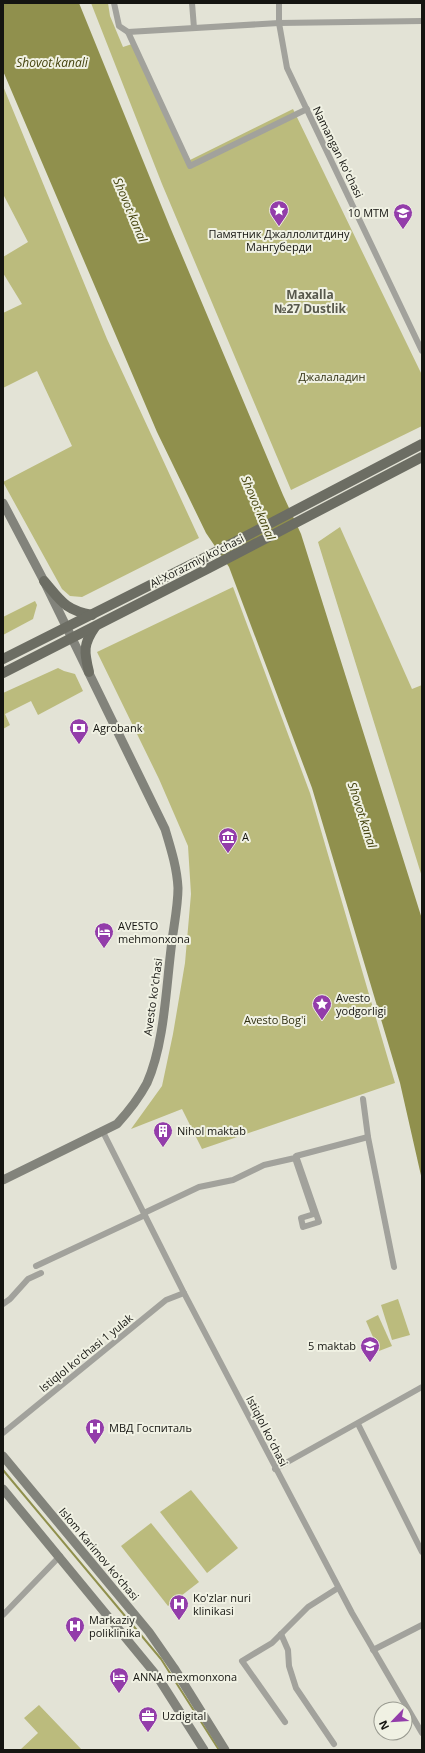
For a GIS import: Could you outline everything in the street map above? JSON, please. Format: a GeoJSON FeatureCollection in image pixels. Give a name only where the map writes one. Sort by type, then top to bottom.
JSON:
{"type":"FeatureCollection","features":[{"type":"Feature","properties":{"kind":"main road","name":"Al-Xorazmiy ko’chasi"},"geometry":{"type":"LineString","coordinates":[[3,659],[204,558],[422,444]]}},
{"type":"Feature","properties":{"kind":"main road","name":"Al-Xorazmiy ko’chasi"},"geometry":{"type":"LineString","coordinates":[[3,673],[422,457]]}},
{"type":"Feature","properties":{"kind":"main road"},"geometry":{"type":"LineString","coordinates":[[44,581],[68,608],[92,615]]}},
{"type":"Feature","properties":{"kind":"main road"},"geometry":{"type":"LineString","coordinates":[[89,672],[85,656],[85,645],[95,626]]}},
{"type":"Feature","properties":{"kind":"street"},"geometry":{"type":"LineString","coordinates":[[114,3],[119,26],[128,32],[190,166],[307,109]]}},
{"type":"Feature","properties":{"kind":"street"},"geometry":{"type":"LineString","coordinates":[[192,3],[194,28]]}},
{"type":"Feature","properties":{"kind":"street","name":"Namangan ko'chasi"},"geometry":{"type":"LineString","coordinates":[[279,3],[279,23],[287,68],[422,351]]}},
{"type":"Feature","properties":{"kind":"street"},"geometry":{"type":"LineString","coordinates":[[128,32],[279,23],[422,21]]}},
{"type":"Feature","properties":{"kind":"street","name":"Avesto ko'chasi"},"geometry":{"type":"LineString","coordinates":[[3,503],[67,627],[165,829],[176,869],[178,889],[164,1006],[153,1066],[147,1082],[129,1110],[117,1124],[3,1180]]}},
{"type":"Feature","properties":{"kind":"street"},"geometry":{"type":"LineString","coordinates":[[3,655],[21,650]]}},
{"type":"Feature","properties":{"kind":"street"},"geometry":{"type":"LineString","coordinates":[[363,1099],[368,1136],[394,1267]]}},
{"type":"Feature","properties":{"kind":"street","name":"Istiqlol ko'chasi"},"geometry":{"type":"LineString","coordinates":[[103,1132],[184,1293],[338,1588],[422,1733]]}},
{"type":"Feature","properties":{"kind":"street"},"geometry":{"type":"LineString","coordinates":[[36,1266],[199,1187],[233,1180],[264,1164],[295,1158],[314,1214],[301,1218],[303,1227],[318,1222],[296,1156],[368,1136]]}},
{"type":"Feature","properties":{"kind":"street"},"geometry":{"type":"LineString","coordinates":[[3,1304],[10,1299],[28,1279],[41,1273]]}},
{"type":"Feature","properties":{"kind":"street","name":"Istiqlol ko'chasi 1 yulak"},"geometry":{"type":"LineString","coordinates":[[3,1433],[166,1300],[184,1293]]}},
{"type":"Feature","properties":{"kind":"street"},"geometry":{"type":"LineString","coordinates":[[275,1469],[422,1387]]}},
{"type":"Feature","properties":{"kind":"street"},"geometry":{"type":"LineString","coordinates":[[358,1424],[422,1552]]}},
{"type":"Feature","properties":{"kind":"street","name":"Islom Karimov ko'chasi"},"geometry":{"type":"LineString","coordinates":[[3,1456],[149,1632],[174,1668],[225,1750]]}},
{"type":"Feature","properties":{"kind":"street"},"geometry":{"type":"LineString","coordinates":[[3,1489],[60,1556],[157,1676],[204,1750]]}},
{"type":"Feature","properties":{"kind":"street"},"geometry":{"type":"LineString","coordinates":[[3,1615],[60,1556]]}},
{"type":"Feature","properties":{"kind":"street"},"geometry":{"type":"LineString","coordinates":[[285,1722],[242,1661],[272,1643],[308,1607],[338,1588]]}},
{"type":"Feature","properties":{"kind":"street"},"geometry":{"type":"LineString","coordinates":[[373,1650],[422,1625]]}},
{"type":"Feature","properties":{"kind":"street"},"geometry":{"type":"LineString","coordinates":[[281,1634],[288,1650],[289,1666],[296,1688],[334,1744]]}},
{"type":"Feature","properties":{"kind":"green space","name":"Джалаладин"},"geometry":{"type":"Polygon","coordinates":[[[91,3],[108,3],[110,16],[123,47],[132,44],[190,160],[293,109],[422,375],[422,426],[291,490],[162,184],[91,3]]]}},
{"type":"Feature","properties":{"kind":"green space"},"geometry":{"type":"Polygon","coordinates":[[[3,86],[107,339],[199,538],[82,597],[70,596],[62,589],[3,482],[72,446],[37,371],[3,388],[3,313],[22,304],[3,273],[3,257],[28,242],[3,194],[3,86]]]}},
{"type":"Feature","properties":{"kind":"green space"},"geometry":{"type":"Polygon","coordinates":[[[340,527],[412,689],[422,685],[422,877],[318,542],[340,527]]]}},
{"type":"Feature","properties":{"kind":"green space","name":"Avesto Bog'i"},"geometry":{"type":"Polygon","coordinates":[[[233,587],[310,793],[395,1083],[202,1149],[182,1109],[131,1129],[162,1086],[173,1034],[185,963],[191,894],[188,846],[159,779],[97,652],[233,587]]]}},
{"type":"Feature","properties":{"kind":"green space"},"geometry":{"type":"Polygon","coordinates":[[[35,601],[37,605],[33,619],[3,635],[3,617],[35,601]]]}},
{"type":"Feature","properties":{"kind":"green space"},"geometry":{"type":"Polygon","coordinates":[[[58,668],[75,674],[83,691],[38,715],[31,701],[5,714],[10,725],[3,729],[3,693],[58,668]]]}},
{"type":"Feature","properties":{"kind":"green space"},"geometry":{"type":"Polygon","coordinates":[[[398,1299],[410,1335],[392,1340],[381,1305],[398,1299]]]}},
{"type":"Feature","properties":{"kind":"green space"},"geometry":{"type":"Polygon","coordinates":[[[378,1315],[392,1346],[379,1351],[366,1321],[378,1315]]]}},
{"type":"Feature","properties":{"kind":"green space"},"geometry":{"type":"Polygon","coordinates":[[[191,1490],[238,1548],[207,1573],[160,1512],[191,1490]]]}},
{"type":"Feature","properties":{"kind":"green space"},"geometry":{"type":"Polygon","coordinates":[[[151,1523],[199,1582],[168,1606],[121,1546],[151,1523]]]}},
{"type":"Feature","properties":{"kind":"green space"},"geometry":{"type":"Polygon","coordinates":[[[39,1705],[82,1750],[20,1750],[38,1733],[24,1718],[39,1705]]]}},
{"type":"Feature","properties":{"kind":"water","name":"Shovot kanali"},"geometry":{"type":"Polygon","coordinates":[[[3,3],[79,3],[170,227],[283,495],[301,534],[422,919],[422,1180],[400,1083],[312,788],[229,567],[206,533],[157,432],[3,71],[3,3]]]}},
{"type":"Feature","properties":{"kind":"waterway"},"geometry":{"type":"LineString","coordinates":[[3,1470],[161,1659],[219,1750]]}},
{"type":"Feature","properties":{"kind":"place","name":"Памятник Джаллолитдину Мангуберди"},"geometry":{"type":"Point","coordinates":[279,227]}},
{"type":"Feature","properties":{"kind":"place","name":"10 MTM"},"geometry":{"type":"Point","coordinates":[403,230]}},
{"type":"Feature","properties":{"kind":"place","name":"Agrobank"},"geometry":{"type":"Point","coordinates":[79,745]}},
{"type":"Feature","properties":{"kind":"place","name":"A"},"geometry":{"type":"Point","coordinates":[228,854]}},
{"type":"Feature","properties":{"kind":"place","name":"AVESTO mehmonxona"},"geometry":{"type":"Point","coordinates":[104,949]}},
{"type":"Feature","properties":{"kind":"place","name":"Avesto yodgorligi"},"geometry":{"type":"Point","coordinates":[322,1021]}},
{"type":"Feature","properties":{"kind":"place","name":"Nihol maktab"},"geometry":{"type":"Point","coordinates":[163,1148]}},
{"type":"Feature","properties":{"kind":"place","name":"5 maktab"},"geometry":{"type":"Point","coordinates":[370,1363]}},
{"type":"Feature","properties":{"kind":"place","name":"МВД Госпиталь"},"geometry":{"type":"Point","coordinates":[95,1445]}},
{"type":"Feature","properties":{"kind":"place","name":"Ko'zlar nuri klinikasi"},"geometry":{"type":"Point","coordinates":[179,1621]}},
{"type":"Feature","properties":{"kind":"place","name":"Markaziy poliklinika"},"geometry":{"type":"Point","coordinates":[75,1643]}},
{"type":"Feature","properties":{"kind":"place","name":"ANNA mexmonxona"},"geometry":{"type":"Point","coordinates":[119,1694]}},
{"type":"Feature","properties":{"kind":"place","name":"Uzdigital"},"geometry":{"type":"Point","coordinates":[148,1733]}},
{"type":"Feature","properties":{"kind":"district","name":"Maxalla №27 Dustlik"},"geometry":{"type":"Point","coordinates":[310,302]}},
{"type":"Feature","properties":{"kind":"water label","name":"Shovot kanal"},"geometry":{"type":"Point","coordinates":[130,210]}},
{"type":"Feature","properties":{"kind":"water label","name":"Shovot kanal"},"geometry":{"type":"Point","coordinates":[258,508]}},
{"type":"Feature","properties":{"kind":"water label","name":"Shovot kanal"},"geometry":{"type":"Point","coordinates":[362,815]}}]}
